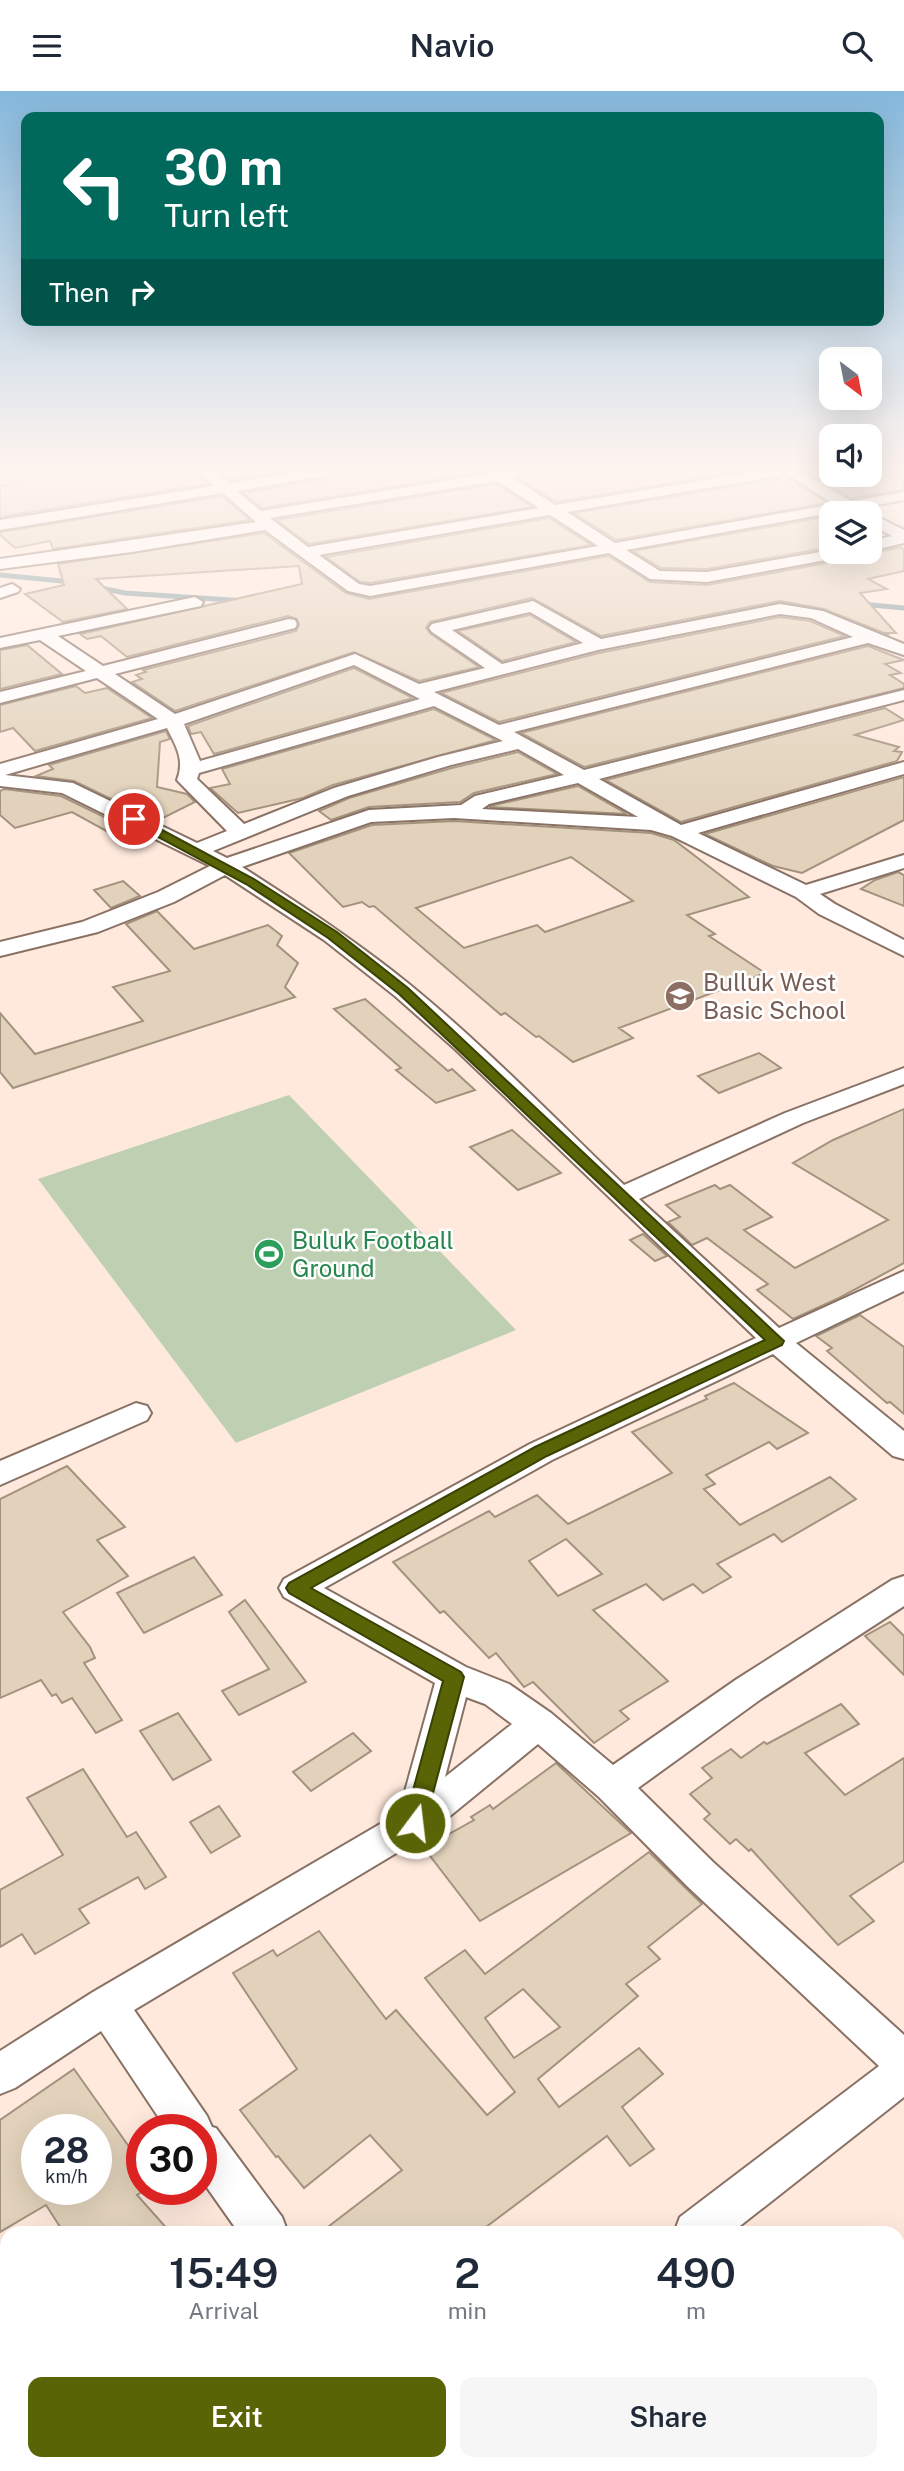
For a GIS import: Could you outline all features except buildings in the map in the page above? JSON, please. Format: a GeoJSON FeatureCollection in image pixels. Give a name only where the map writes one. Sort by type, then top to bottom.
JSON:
{"type":"FeatureCollection","features":[{"type":"Feature","properties":{"kind":"street"},"geometry":{"type":"LineString","coordinates":[[348,583],[354,588],[370,591],[416,583]]}},
{"type":"Feature","properties":{"kind":"street"},"geometry":{"type":"LineString","coordinates":[[0,643],[195,602]]}},
{"type":"Feature","properties":{"kind":"street"},"geometry":{"type":"LineString","coordinates":[[500,670],[438,628],[533,605],[598,645]]}},
{"type":"Feature","properties":{"kind":"street"},"geometry":{"type":"LineString","coordinates":[[191,769],[500,670],[598,645],[780,609],[810,610],[869,638],[899,645]]}},
{"type":"Feature","properties":{"kind":"street"},"geometry":{"type":"LineString","coordinates":[[0,698],[289,624]]}},
{"type":"Feature","properties":{"kind":"street"},"geometry":{"type":"LineString","coordinates":[[43,634],[173,721],[189,754],[191,769],[187,780],[240,832]]}},
{"type":"Feature","properties":{"kind":"street"},"geometry":{"type":"LineString","coordinates":[[496,731],[869,638]]}},
{"type":"Feature","properties":{"kind":"street"},"geometry":{"type":"LineString","coordinates":[[0,770],[173,721],[355,659],[521,743],[679,832],[804,892],[838,915],[902,946]]}},
{"type":"Feature","properties":{"kind":"street"},"geometry":{"type":"LineString","coordinates":[[0,949],[110,920],[166,897],[226,866],[369,816],[466,811],[482,800],[696,750],[825,713],[904,695]]}},
{"type":"Feature","properties":{"kind":"street"},"geometry":{"type":"LineString","coordinates":[[196,851],[341,792],[445,761],[521,743]]}},
{"type":"Feature","properties":{"kind":"street"},"geometry":{"type":"LineString","coordinates":[[421,812],[652,824],[679,832],[904,768]]}},
{"type":"Feature","properties":{"kind":"street"},"geometry":{"type":"LineString","coordinates":[[0,780],[66,787],[92,798],[226,866],[332,935],[403,991],[463,1044],[621,1197],[776,1341],[904,1448]]}},
{"type":"Feature","properties":{"kind":"street"},"geometry":{"type":"LineString","coordinates":[[804,892],[904,861]]}},
{"type":"Feature","properties":{"kind":"street"},"geometry":{"type":"LineString","coordinates":[[621,1197],[794,1118],[904,1075]]}},
{"type":"Feature","properties":{"kind":"street"},"geometry":{"type":"LineString","coordinates":[[904,1280],[541,1452],[296,1588],[454,1677],[497,1694],[538,1723],[612,1786],[700,1874],[904,2062]]}},
{"type":"Feature","properties":{"kind":"street"},"geometry":{"type":"LineString","coordinates":[[0,1474],[136,1413]]}},
{"type":"Feature","properties":{"kind":"street"},"geometry":{"type":"LineString","coordinates":[[612,1786],[749,1689],[904,1589]]}},
{"type":"Feature","properties":{"kind":"street"},"geometry":{"type":"LineString","coordinates":[[415,1823],[454,1677]]}},
{"type":"Feature","properties":{"kind":"street"},"geometry":{"type":"LineString","coordinates":[[0,2074],[107,2005],[415,1823],[538,1723]]}},
{"type":"Feature","properties":{"kind":"street"},"geometry":{"type":"LineString","coordinates":[[107,2005],[181,2114]]}},
{"type":"Feature","properties":{"kind":"street"},"geometry":{"type":"LineString","coordinates":[[705,2226],[904,2072]]}},
{"type":"Feature","properties":{"kind":"street"},"geometry":{"type":"LineString","coordinates":[[217,2165],[261,2226]]}},
{"type":"Feature","properties":{"kind":"green space","name":"Buluk Football Ground"},"geometry":{"type":"Polygon","coordinates":[[[289,1095],[516,1330],[236,1443],[38,1179],[289,1095]]]}},
{"type":"Feature","properties":{"kind":"waterway"},"geometry":{"type":"LineString","coordinates":[[96,587],[125,593],[246,601]]}},
{"type":"Feature","properties":{"kind":"waterway"},"geometry":{"type":"LineString","coordinates":[[763,602],[805,603]]}},
{"type":"Feature","properties":{"kind":"waterway"},"geometry":{"type":"LineString","coordinates":[[861,604],[904,608]]}},
{"type":"Feature","properties":{"kind":"place","name":"Bulluk West Basic School"},"geometry":{"type":"Point","coordinates":[680,996]}},
{"type":"Feature","properties":{"kind":"place","name":"Buluk Football Ground"},"geometry":{"type":"Point","coordinates":[269,1254]}},
{"type":"Feature","properties":{"kind":"route"},"geometry":{"type":"LineString","coordinates":[[134,819],[250,881],[332,935],[403,991],[463,1044],[621,1197],[776,1341],[541,1452],[296,1588],[454,1677],[415,1823]]}}]}
